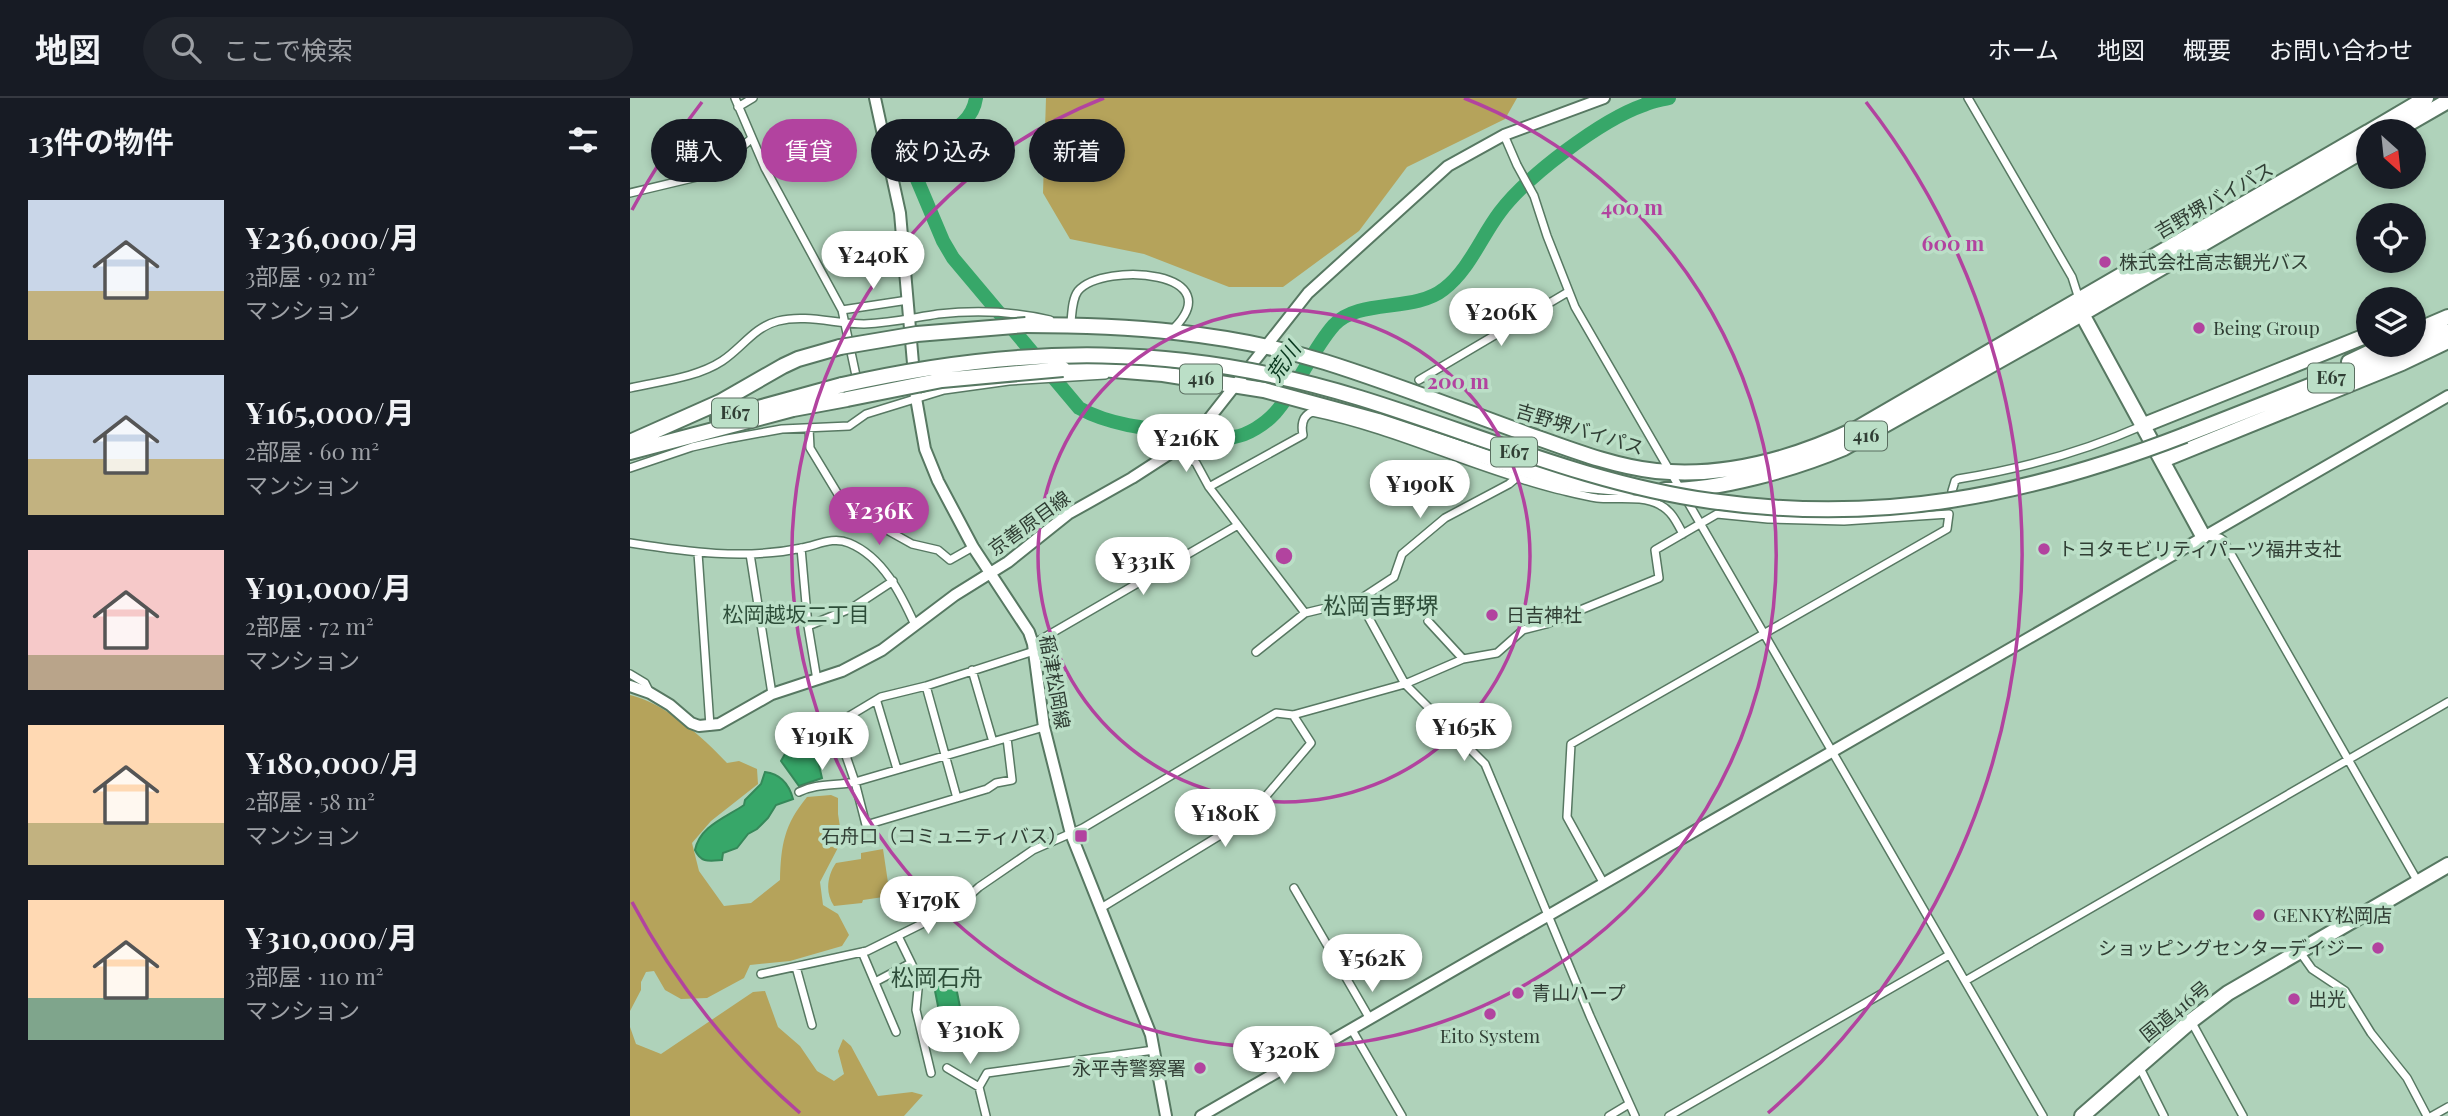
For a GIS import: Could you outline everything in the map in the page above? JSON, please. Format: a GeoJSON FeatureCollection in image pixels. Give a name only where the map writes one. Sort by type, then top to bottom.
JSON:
{"type":"FeatureCollection","features":[{"type":"Feature","properties":{"kind":"highway","name":"吉野堺バイパス"},"geometry":{"type":"LineString","coordinates":[[2391,119],[2426,98]]}},
{"type":"Feature","properties":{"kind":"highway"},"geometry":{"type":"LineString","coordinates":[[2417,119],[2448,101]]}},
{"type":"Feature","properties":{"kind":"highway","name":"吉野堺バイパス"},"geometry":{"type":"LineString","coordinates":[[844,392],[942,380],[1068,374],[1088,368],[1200,379],[1275,393],[1378,421],[1550,478],[1601,487],[1682,489],[1780,471],[1844,448],[2081,308],[2356,140]]}},
{"type":"Feature","properties":{"kind":"highway","name":"吉野堺バイパス"},"geometry":{"type":"LineString","coordinates":[[630,447],[798,359],[840,347],[1025,320],[1170,332],[1266,346],[1324,361],[1583,454],[1642,469],[1672,472],[1712,471],[1750,465],[1798,453],[1838,438],[2081,308],[2356,155]]}},
{"type":"Feature","properties":{"kind":"highway"},"geometry":{"type":"LineString","coordinates":[[2081,308],[2203,536]]}},
{"type":"Feature","properties":{"kind":"highway"},"geometry":{"type":"LineString","coordinates":[[2426,317],[2448,311]]}},
{"type":"Feature","properties":{"kind":"highway"},"geometry":{"type":"LineString","coordinates":[[2426,326],[2448,317]]}},
{"type":"Feature","properties":{"kind":"highway","name":"E67"},"geometry":{"type":"LineString","coordinates":[[844,392],[952,363],[1032,355],[1127,355],[1209,363],[1334,390],[1538,460],[1642,489],[1732,504],[1801,509],[1881,509],[1981,496],[2079,472],[2214,424],[2448,332]]}},
{"type":"Feature","properties":{"kind":"highway"},"geometry":{"type":"LineString","coordinates":[[2144,425],[2356,340]]}},
{"type":"Feature","properties":{"kind":"highway"},"geometry":{"type":"LineString","coordinates":[[2163,460],[2402,363],[2448,341]]}},
{"type":"Feature","properties":{"kind":"highway","name":"E67"},"geometry":{"type":"LineString","coordinates":[[2214,424],[2359,357]]}},
{"type":"Feature","properties":{"kind":"highway"},"geometry":{"type":"LineString","coordinates":[[630,447],[793,409],[844,392]]}},
{"type":"Feature","properties":{"kind":"highway","name":"国道416号"},"geometry":{"type":"LineString","coordinates":[[2082,1116],[2191,1021],[2228,993],[2448,865]]}},
{"type":"Feature","properties":{"kind":"main road","name":"稲津松岡線"},"geometry":{"type":"LineString","coordinates":[[875,98],[900,213],[922,439],[929,460],[973,547],[1014,606],[1034,648],[1044,727],[1071,834],[1142,1009],[1154,1050],[1166,1116]]}},
{"type":"Feature","properties":{"kind":"main road","name":"京善原目線"},"geometry":{"type":"LineString","coordinates":[[710,726],[733,718],[772,694],[842,671],[872,656],[1008,562],[1068,513],[1132,478],[1177,449],[1204,425],[1304,297],[1448,166],[1504,135],[1604,98]]}},
{"type":"Feature","properties":{"kind":"main road"},"geometry":{"type":"LineString","coordinates":[[1201,1116],[2448,396]]}},
{"type":"Feature","properties":{"kind":"main road"},"geometry":{"type":"LineString","coordinates":[[630,686],[650,693],[670,705],[691,723],[710,726]]}},
{"type":"Feature","properties":{"kind":"street"},"geometry":{"type":"LineString","coordinates":[[735,98],[765,168],[842,310],[861,404],[866,414]]}},
{"type":"Feature","properties":{"kind":"street"},"geometry":{"type":"LineString","coordinates":[[738,107],[753,98]]}},
{"type":"Feature","properties":{"kind":"street"},"geometry":{"type":"LineString","coordinates":[[1968,98],[2071,277],[2081,308]]}},
{"type":"Feature","properties":{"kind":"street"},"geometry":{"type":"LineString","coordinates":[[1504,135],[1534,196],[1568,292],[2043,1116]]}},
{"type":"Feature","properties":{"kind":"street"},"geometry":{"type":"LineString","coordinates":[[630,192],[697,177],[722,164],[751,139]]}},
{"type":"Feature","properties":{"kind":"street"},"geometry":{"type":"LineString","coordinates":[[1078,324],[1075,297],[1081,288],[1117,275],[1173,281],[1183,288],[1188,298],[1184,318],[1170,332]]}},
{"type":"Feature","properties":{"kind":"street"},"geometry":{"type":"LineString","coordinates":[[1419,380],[1568,292]]}},
{"type":"Feature","properties":{"kind":"street"},"geometry":{"type":"LineString","coordinates":[[842,310],[908,300]]}},
{"type":"Feature","properties":{"kind":"street"},"geometry":{"type":"LineString","coordinates":[[630,388],[702,371],[721,362],[761,328],[778,321],[812,319],[846,324],[894,323],[978,311],[1025,320]]}},
{"type":"Feature","properties":{"kind":"street"},"geometry":{"type":"LineString","coordinates":[[630,468],[692,447],[727,439],[782,429],[849,426],[866,414],[965,386],[1044,379],[1068,374]]}},
{"type":"Feature","properties":{"kind":"street"},"geometry":{"type":"LineString","coordinates":[[1209,487],[1303,435],[1304,418],[1312,412],[1403,435],[1515,479],[1597,498],[1646,500],[1669,511],[1683,534]]}},
{"type":"Feature","properties":{"kind":"street"},"geometry":{"type":"LineString","coordinates":[[1952,491],[1958,479],[2012,468],[2084,448],[2144,425]]}},
{"type":"Feature","properties":{"kind":"street"},"geometry":{"type":"LineString","coordinates":[[809,428],[810,448],[850,514],[869,520],[912,544],[938,550],[950,560],[973,547]]}},
{"type":"Feature","properties":{"kind":"street"},"geometry":{"type":"LineString","coordinates":[[1177,449],[1196,463],[1209,487],[1304,612]]}},
{"type":"Feature","properties":{"kind":"street"},"geometry":{"type":"LineString","coordinates":[[1256,652],[1304,612],[1359,600],[1394,577],[1402,554],[1445,518],[1515,479]]}},
{"type":"Feature","properties":{"kind":"street"},"geometry":{"type":"LineString","coordinates":[[761,974],[862,952],[958,906],[979,887],[1032,850],[1071,834],[1276,713],[1293,715],[1405,684],[1463,659],[1497,653],[1523,630],[1546,624],[1660,578],[1655,550],[1717,514],[1768,519],[1844,521],[1950,510],[1947,529],[1571,744],[1567,817],[1604,884]]}},
{"type":"Feature","properties":{"kind":"street"},"geometry":{"type":"LineString","coordinates":[[1007,738],[1012,780],[866,825],[836,727],[841,721],[877,702],[881,697],[926,686],[1034,648],[1238,525]]}},
{"type":"Feature","properties":{"kind":"street"},"geometry":{"type":"LineString","coordinates":[[2203,536],[2223,540],[2418,883]]}},
{"type":"Feature","properties":{"kind":"street"},"geometry":{"type":"LineString","coordinates":[[630,543],[698,553],[750,554],[801,548],[836,539],[851,543],[878,564],[893,581],[915,625]]}},
{"type":"Feature","properties":{"kind":"street"},"geometry":{"type":"LineString","coordinates":[[801,548],[808,626],[817,680]]}},
{"type":"Feature","properties":{"kind":"street"},"geometry":{"type":"LineString","coordinates":[[698,553],[710,726]]}},
{"type":"Feature","properties":{"kind":"street"},"geometry":{"type":"LineString","coordinates":[[750,554],[772,694]]}},
{"type":"Feature","properties":{"kind":"street"},"geometry":{"type":"LineString","coordinates":[[808,626],[852,608],[893,581]]}},
{"type":"Feature","properties":{"kind":"street"},"geometry":{"type":"LineString","coordinates":[[1359,600],[1405,684],[1485,764],[1590,1016],[1635,1116]]}},
{"type":"Feature","properties":{"kind":"street"},"geometry":{"type":"LineString","coordinates":[[1428,621],[1463,659]]}},
{"type":"Feature","properties":{"kind":"street"},"geometry":{"type":"LineString","coordinates":[[972,670],[993,742]]}},
{"type":"Feature","properties":{"kind":"street"},"geometry":{"type":"LineString","coordinates":[[630,674],[645,683],[650,693]]}},
{"type":"Feature","properties":{"kind":"street"},"geometry":{"type":"LineString","coordinates":[[926,686],[957,798]]}},
{"type":"Feature","properties":{"kind":"street"},"geometry":{"type":"LineString","coordinates":[[877,702],[897,769]]}},
{"type":"Feature","properties":{"kind":"street"},"geometry":{"type":"LineString","coordinates":[[1965,981],[2448,702]]}},
{"type":"Feature","properties":{"kind":"street"},"geometry":{"type":"LineString","coordinates":[[1101,908],[1232,828],[1261,802],[1311,743],[1293,715]]}},
{"type":"Feature","properties":{"kind":"street"},"geometry":{"type":"LineString","coordinates":[[799,792],[818,786],[855,782],[1044,727]]}},
{"type":"Feature","properties":{"kind":"street"},"geometry":{"type":"LineString","coordinates":[[1294,888],[1370,1019]]}},
{"type":"Feature","properties":{"kind":"street"},"geometry":{"type":"LineString","coordinates":[[898,936],[919,979],[916,1010],[931,1073]]}},
{"type":"Feature","properties":{"kind":"street"},"geometry":{"type":"LineString","coordinates":[[2299,951],[2312,969],[2345,991],[2371,1033],[2407,1078],[2432,1116],[2448,1107]]}},
{"type":"Feature","properties":{"kind":"street"},"geometry":{"type":"LineString","coordinates":[[862,952],[896,1032]]}},
{"type":"Feature","properties":{"kind":"street"},"geometry":{"type":"LineString","coordinates":[[1669,1116],[1950,956]]}},
{"type":"Feature","properties":{"kind":"street"},"geometry":{"type":"LineString","coordinates":[[875,982],[911,963]]}},
{"type":"Feature","properties":{"kind":"street"},"geometry":{"type":"LineString","coordinates":[[796,967],[812,1025]]}},
{"type":"Feature","properties":{"kind":"street"},"geometry":{"type":"LineString","coordinates":[[2191,1021],[2243,1116]]}},
{"type":"Feature","properties":{"kind":"street"},"geometry":{"type":"LineString","coordinates":[[1352,1030],[1402,1116]]}},
{"type":"Feature","properties":{"kind":"street"},"geometry":{"type":"LineString","coordinates":[[986,1116],[979,1087],[986,1073],[1154,1050]]}},
{"type":"Feature","properties":{"kind":"street"},"geometry":{"type":"LineString","coordinates":[[2139,1066],[2164,1116]]}},
{"type":"Feature","properties":{"kind":"street"},"geometry":{"type":"LineString","coordinates":[[947,1068],[979,1087]]}},
{"type":"Feature","properties":{"kind":"street"},"geometry":{"type":"LineString","coordinates":[[1609,1116],[1629,1104]]}},
{"type":"Feature","properties":{"kind":"shaded area"},"geometry":{"type":"Polygon","coordinates":[[[1046,98],[1517,98],[1505,119],[1407,167],[1359,231],[1283,287],[1229,287],[1144,254],[1070,239],[1043,193],[1043,182],[1125,182],[1125,119],[1045,119],[1046,98]]]}},
{"type":"Feature","properties":{"kind":"shaded area"},"geometry":{"type":"Polygon","coordinates":[[[630,695],[669,713],[695,732],[727,763],[739,761],[757,769],[758,784],[711,821],[692,843],[699,871],[724,906],[751,903],[780,880],[785,836],[793,817],[807,797],[831,795],[838,798],[842,840],[820,882],[823,905],[838,914],[849,935],[842,946],[790,961],[750,965],[744,978],[707,998],[681,999],[665,990],[654,971],[646,972],[641,982],[641,990],[630,1011],[630,695]]]}},
{"type":"Feature","properties":{"kind":"shaded area"},"geometry":{"type":"Polygon","coordinates":[[[802,742],[818,761],[822,778],[799,786],[781,761],[790,745],[802,742]]]}},
{"type":"Feature","properties":{"kind":"shaded area"},"geometry":{"type":"Polygon","coordinates":[[[765,772],[784,781],[793,799],[776,805],[768,818],[748,834],[737,848],[723,853],[722,860],[709,861],[700,857],[695,850],[702,835],[714,823],[744,805],[745,800],[761,784],[765,772]]]}},
{"type":"Feature","properties":{"kind":"shaded area"},"geometry":{"type":"Polygon","coordinates":[[[883,849],[890,896],[834,906],[828,885],[836,863],[861,859],[861,853],[883,849]]]}},
{"type":"Feature","properties":{"kind":"shaded area"},"geometry":{"type":"Polygon","coordinates":[[[954,977],[961,1012],[940,1016],[933,981],[954,977]]]}},
{"type":"Feature","properties":{"kind":"shaded area"},"geometry":{"type":"Polygon","coordinates":[[[765,991],[778,1027],[800,1046],[817,1071],[834,1081],[844,1074],[838,1051],[843,1039],[851,1046],[878,1096],[912,1092],[923,1095],[904,1116],[630,1116],[630,1027],[636,1044],[661,1054],[753,992],[765,991]]]}},
{"type":"Feature","properties":{"kind":"waterway","name":"荒川"},"geometry":{"type":"LineString","coordinates":[[976,98],[972,111],[964,122],[923,150],[916,159],[913,170],[953,258],[1079,408],[1122,424],[1225,438],[1245,434],[1271,417],[1291,392],[1318,346],[1334,325],[1358,311],[1418,301],[1444,289],[1468,263],[1500,212],[1546,166],[1607,123],[1627,112],[1669,98]]}},
{"type":"Feature","properties":{"kind":"tunnel"},"geometry":{"type":"LineString","coordinates":[[1404,432],[1419,380]]}},
{"type":"Feature","properties":{"kind":"place","name":"株式会社高志観光バス"},"geometry":{"type":"Point","coordinates":[2105,262]}},
{"type":"Feature","properties":{"kind":"place","name":"Being Group"},"geometry":{"type":"Point","coordinates":[2199,328]}},
{"type":"Feature","properties":{"kind":"place","name":"トヨタモビリティパーツ福井支社"},"geometry":{"type":"Point","coordinates":[2044,549]}},
{"type":"Feature","properties":{"kind":"place","name":"日吉神社"},"geometry":{"type":"Point","coordinates":[1492,615]}},
{"type":"Feature","properties":{"kind":"place","name":"石舟口（コミュニティバス）"},"geometry":{"type":"Point","coordinates":[1081,836]}},
{"type":"Feature","properties":{"kind":"place","name":"GENKY松岡店"},"geometry":{"type":"Point","coordinates":[2259,915]}},
{"type":"Feature","properties":{"kind":"place","name":"ショッピングセンターデイジー"},"geometry":{"type":"Point","coordinates":[2378,948]}},
{"type":"Feature","properties":{"kind":"place","name":"青山ハープ"},"geometry":{"type":"Point","coordinates":[1518,993]}},
{"type":"Feature","properties":{"kind":"place","name":"出光"},"geometry":{"type":"Point","coordinates":[2294,999]}},
{"type":"Feature","properties":{"kind":"place","name":"Eito System"},"geometry":{"type":"Point","coordinates":[1490,1014]}},
{"type":"Feature","properties":{"kind":"place","name":"永平寺警察署"},"geometry":{"type":"Point","coordinates":[1200,1068]}},
{"type":"Feature","properties":{"kind":"district","name":"松岡吉野堺"},"geometry":{"type":"Point","coordinates":[1381,606]}},
{"type":"Feature","properties":{"kind":"district","name":"松岡越坂二丁目"},"geometry":{"type":"Point","coordinates":[796,615]}},
{"type":"Feature","properties":{"kind":"district","name":"松岡石舟"},"geometry":{"type":"Point","coordinates":[937,978]}}]}
